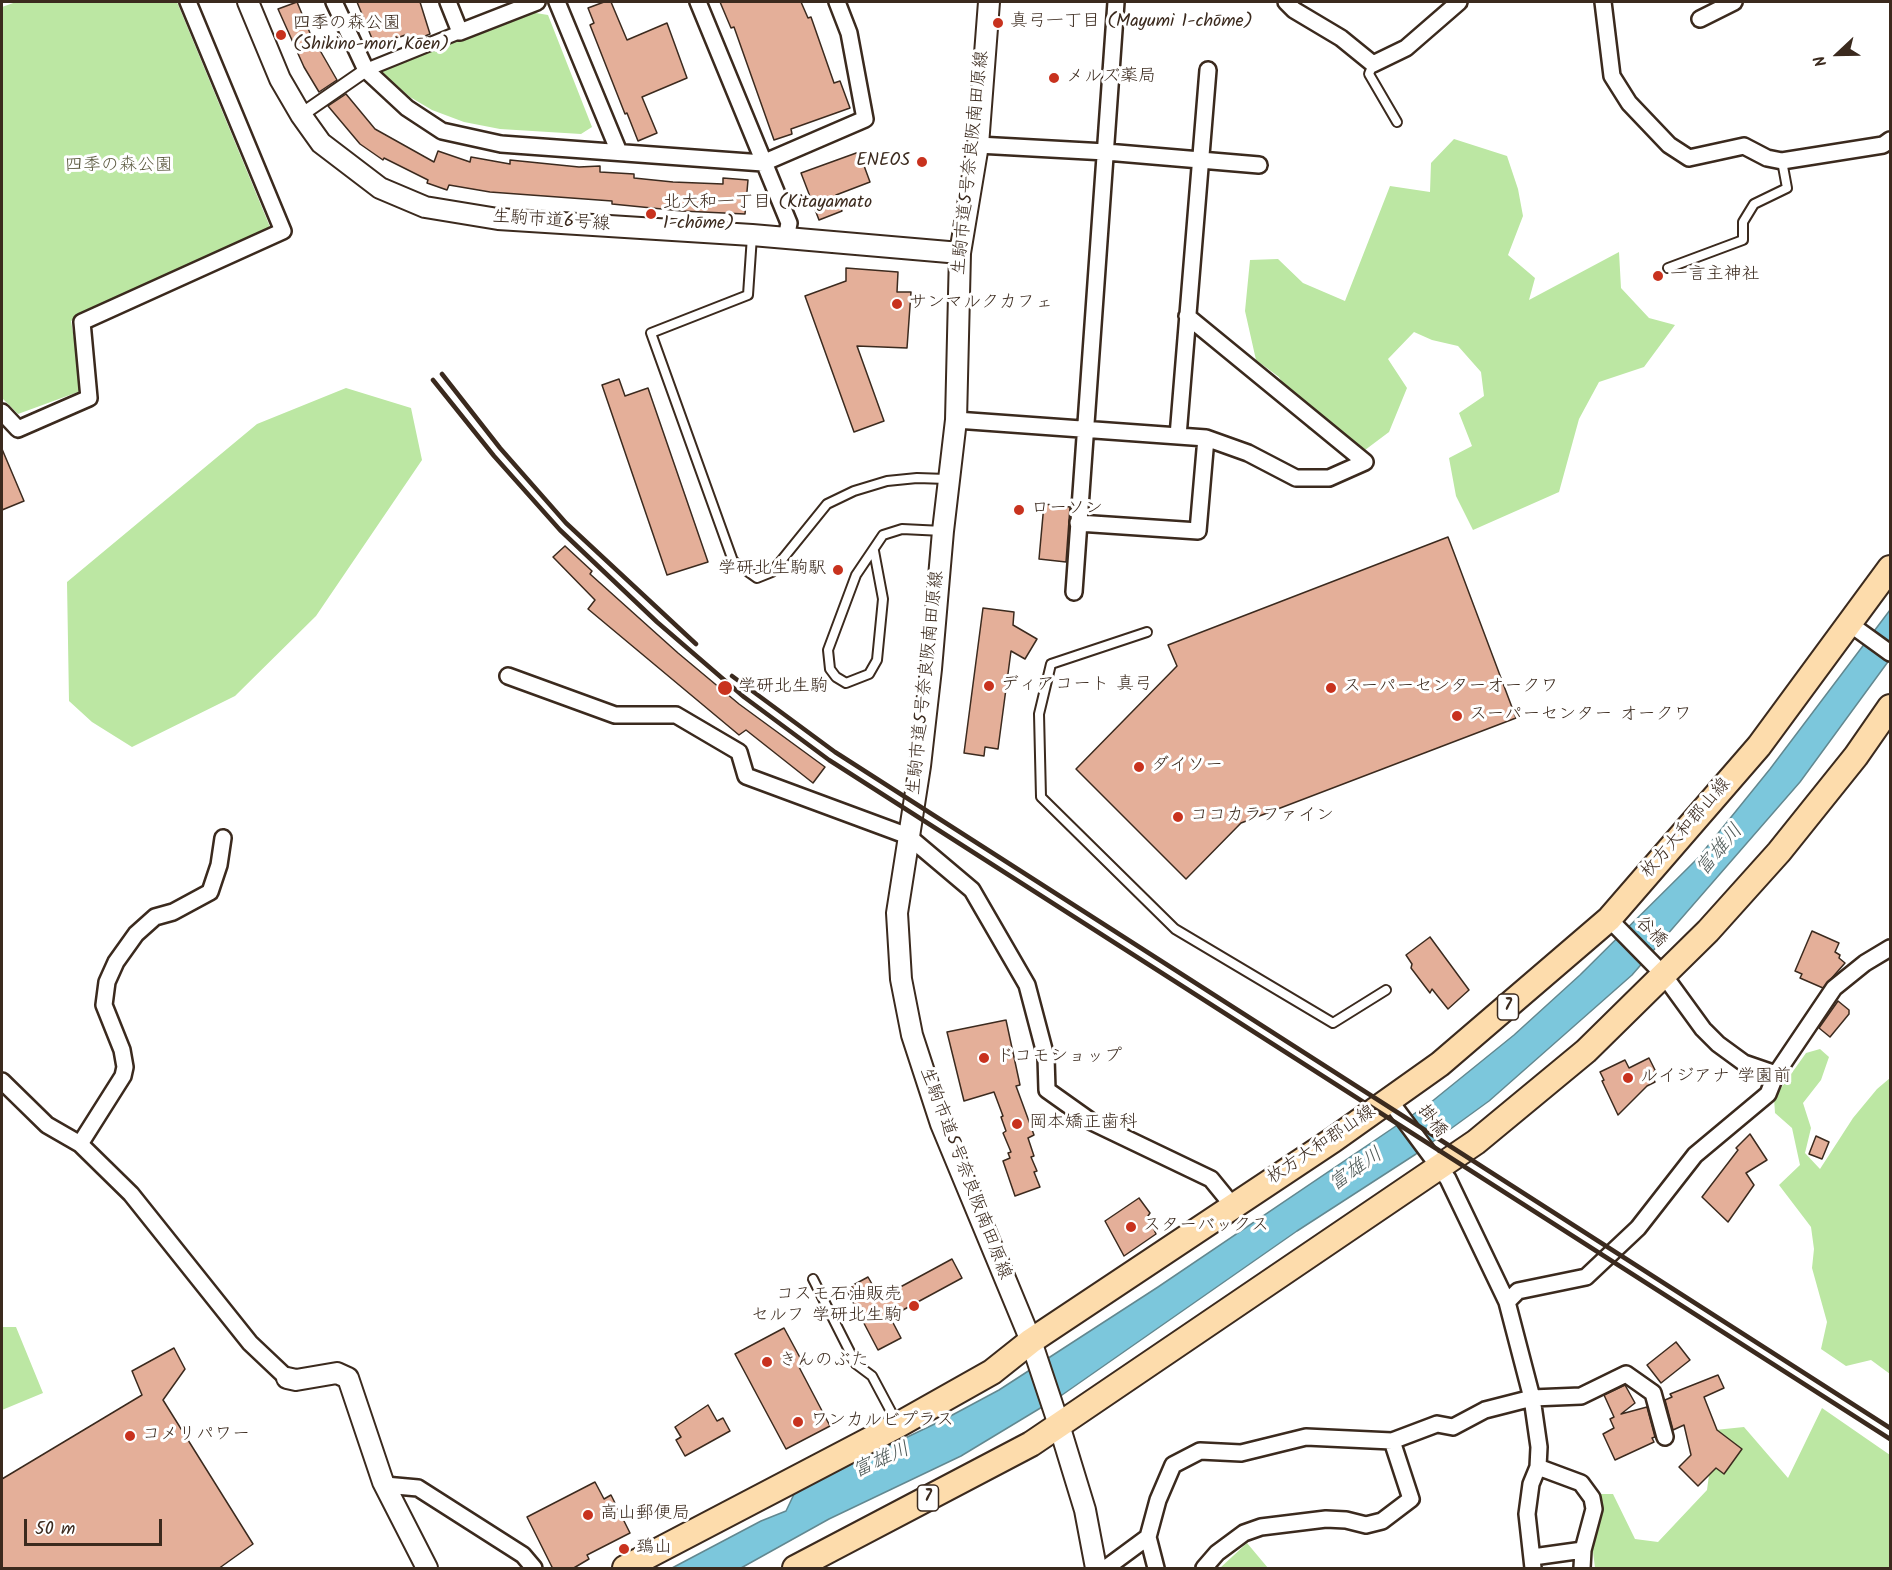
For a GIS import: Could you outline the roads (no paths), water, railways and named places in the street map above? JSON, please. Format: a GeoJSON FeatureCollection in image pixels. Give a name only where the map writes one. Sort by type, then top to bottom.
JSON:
{"type":"FeatureCollection","features":[{"type":"Feature","properties":{"kind":"main road","name":"枚方大和郡山線"},"geometry":{"type":"LineString","coordinates":[[626,1569],[898,1425],[992,1372],[1031,1341],[1390,1101],[1521,997],[1609,919],[1759,746],[1890,568]]}},
{"type":"Feature","properties":{"kind":"main road","name":"7"},"geometry":{"type":"LineString","coordinates":[[795,1569],[1031,1444],[1440,1167],[1512,1114],[1578,1058],[1708,931],[1779,852],[1856,756],[1890,707]]}},
{"type":"Feature","properties":{"kind":"street"},"geometry":{"type":"LineString","coordinates":[[2,412],[18,429],[89,398],[82,322],[283,231],[188,2]]}},
{"type":"Feature","properties":{"kind":"street","name":"生駒市道6号線"},"geometry":{"type":"LineString","coordinates":[[248,2],[280,79],[301,116],[321,142],[380,188],[425,207],[498,219],[752,235],[960,253]]}},
{"type":"Feature","properties":{"kind":"street"},"geometry":{"type":"LineString","coordinates":[[334,2],[366,70],[407,108],[442,131],[501,144],[763,163],[865,119],[849,33],[837,2]]}},
{"type":"Feature","properties":{"kind":"street"},"geometry":{"type":"LineString","coordinates":[[448,2],[460,32]]}},
{"type":"Feature","properties":{"kind":"street"},"geometry":{"type":"LineString","coordinates":[[301,116],[366,70],[537,2]]}},
{"type":"Feature","properties":{"kind":"street"},"geometry":{"type":"LineString","coordinates":[[557,2],[619,152]]}},
{"type":"Feature","properties":{"kind":"street"},"geometry":{"type":"LineString","coordinates":[[698,2],[789,223],[786,239]]}},
{"type":"Feature","properties":{"kind":"street","name":"生駒市道5号奈良阪南田原線"},"geometry":{"type":"LineString","coordinates":[[989,2],[978,145],[960,253],[956,420],[943,531],[930,680],[897,913],[901,979],[912,1035],[941,1125],[1031,1341],[1059,1425]]}},
{"type":"Feature","properties":{"kind":"street"},"geometry":{"type":"LineString","coordinates":[[1074,592],[1116,2]]}},
{"type":"Feature","properties":{"kind":"street"},"geometry":{"type":"LineString","coordinates":[[1286,2],[1294,10],[1341,38],[1373,64],[1406,48],[1459,2]]}},
{"type":"Feature","properties":{"kind":"street"},"geometry":{"type":"LineString","coordinates":[[1603,2],[1612,76],[1629,103],[1669,145],[1689,158],[1744,146],[1767,158],[1782,161],[1883,145],[1890,140]]}},
{"type":"Feature","properties":{"kind":"street"},"geometry":{"type":"LineString","coordinates":[[1700,19],[1734,2]]}},
{"type":"Feature","properties":{"kind":"street"},"geometry":{"type":"LineString","coordinates":[[1178,436],[1208,70]]}},
{"type":"Feature","properties":{"kind":"street"},"geometry":{"type":"LineString","coordinates":[[978,145],[1106,152],[1259,165]]}},
{"type":"Feature","properties":{"kind":"street"},"geometry":{"type":"LineString","coordinates":[[956,420],[1206,438],[1248,453],[1296,478],[1329,478],[1365,462],[1187,316]]}},
{"type":"Feature","properties":{"kind":"street"},"geometry":{"type":"LineString","coordinates":[[1078,523],[1198,531],[1206,438]]}},
{"type":"Feature","properties":{"kind":"street"},"geometry":{"type":"LineString","coordinates":[[1850,624],[1890,653]]}},
{"type":"Feature","properties":{"kind":"street"},"geometry":{"type":"LineString","coordinates":[[508,676],[615,715],[676,715],[740,752],[746,776],[908,836],[972,890],[1027,985],[1046,1057],[1047,1090],[1092,1122],[1211,1179],[1233,1206]]}},
{"type":"Feature","properties":{"kind":"street"},"geometry":{"type":"LineString","coordinates":[[80,1144],[123,1076],[125,1067],[122,1050],[104,1005],[107,982],[116,962],[136,934],[155,917],[173,912],[210,892],[219,865],[223,838]]}},
{"type":"Feature","properties":{"kind":"street","name":"谷橋"},"geometry":{"type":"LineString","coordinates":[[1609,919],[1664,974],[1703,1029],[1729,1054],[1776,1074]]}},
{"type":"Feature","properties":{"kind":"street"},"geometry":{"type":"LineString","coordinates":[[1507,1302],[1518,1291],[1586,1277],[1638,1228],[1695,1155],[1768,1094],[1776,1074],[1834,988],[1865,963],[1890,948]]}},
{"type":"Feature","properties":{"kind":"street"},"geometry":{"type":"LineString","coordinates":[[2,1081],[47,1125],[80,1144],[131,1194],[250,1343],[287,1378],[296,1380],[337,1373],[348,1378],[385,1485],[427,1569]]}},
{"type":"Feature","properties":{"kind":"street","name":"掛橋"},"geometry":{"type":"LineString","coordinates":[[1390,1101],[1440,1167],[1467,1216],[1507,1302],[1532,1398],[1539,1447],[1538,1467],[1531,1484],[1527,1514],[1533,1563]]}},
{"type":"Feature","properties":{"kind":"street"},"geometry":{"type":"LineString","coordinates":[[1156,1569],[1148,1537],[1158,1500],[1173,1465],[1200,1451],[1241,1453],[1306,1437],[1392,1441],[1437,1424],[1454,1426],[1485,1410],[1532,1398],[1581,1396],[1626,1374],[1653,1393],[1665,1437]]}},
{"type":"Feature","properties":{"kind":"street"},"geometry":{"type":"LineString","coordinates":[[1059,1425],[1085,1510],[1096,1569]]}},
{"type":"Feature","properties":{"kind":"street"},"geometry":{"type":"LineString","coordinates":[[1204,1569],[1217,1554],[1244,1533],[1261,1527],[1326,1519],[1346,1520],[1366,1526],[1382,1521],[1411,1499],[1392,1441]]}},
{"type":"Feature","properties":{"kind":"street"},"geometry":{"type":"LineString","coordinates":[[1538,1467],[1581,1483],[1592,1498],[1594,1509],[1583,1550],[1582,1569]]}},
{"type":"Feature","properties":{"kind":"street"},"geometry":{"type":"LineString","coordinates":[[385,1485],[418,1488],[523,1555],[534,1569]]}},
{"type":"Feature","properties":{"kind":"street"},"geometry":{"type":"LineString","coordinates":[[1106,1569],[1148,1537]]}},
{"type":"Feature","properties":{"kind":"street"},"geometry":{"type":"LineString","coordinates":[[1533,1563],[1583,1550]]}},
{"type":"Feature","properties":{"kind":"lane"},"geometry":{"type":"LineString","coordinates":[[1373,64],[1369,74],[1397,122]]}},
{"type":"Feature","properties":{"kind":"lane"},"geometry":{"type":"LineString","coordinates":[[1668,268],[1743,240],[1743,222],[1754,204],[1787,188],[1782,161]]}},
{"type":"Feature","properties":{"kind":"lane"},"geometry":{"type":"LineString","coordinates":[[752,235],[748,295],[651,333],[733,561],[757,578],[772,572],[827,504],[854,491],[887,481],[917,478],[949,479]]}},
{"type":"Feature","properties":{"kind":"lane"},"geometry":{"type":"LineString","coordinates":[[874,551],[883,598],[877,660],[869,674],[858,681],[846,682],[836,677],[830,669],[828,650],[840,610],[856,575],[883,535],[892,531],[915,528],[943,531]]}},
{"type":"Feature","properties":{"kind":"lane"},"geometry":{"type":"LineString","coordinates":[[1147,632],[1051,664],[1039,714],[1041,797],[1175,929],[1333,1023],[1386,990]]}},
{"type":"Feature","properties":{"kind":"lane"},"geometry":{"type":"LineString","coordinates":[[813,1279],[856,1364],[872,1376],[898,1425]]}},
{"type":"Feature","properties":{"kind":"water","name":"富雄川"},"geometry":{"type":"Polygon","coordinates":[[[1890,610],[1890,659],[1800,782],[1632,975],[1489,1101],[1416,1154],[1297,1231],[1062,1395],[961,1456],[829,1519],[741,1568],[672,1568],[761,1521],[786,1511],[796,1490],[943,1420],[999,1390],[1158,1287],[1430,1103],[1514,1035],[1580,975],[1698,858],[1770,769],[1890,610]]]}},
{"type":"Feature","properties":{"kind":"railway"},"geometry":{"type":"LineString","coordinates":[[442,374],[500,448],[566,523],[696,644]]}},
{"type":"Feature","properties":{"kind":"railway"},"geometry":{"type":"LineString","coordinates":[[433,380],[494,456],[560,530],[657,622],[744,697],[829,760],[1890,1439]]}},
{"type":"Feature","properties":{"kind":"railway"},"geometry":{"type":"LineString","coordinates":[[732,676],[835,752],[1890,1428]]}},
{"type":"Feature","properties":{"kind":"place","name":"真弓一丁目 (Mayumi 1-chōme)"},"geometry":{"type":"Point","coordinates":[998,23]}},
{"type":"Feature","properties":{"kind":"place","name":"四季の森公園 (Shikino-mori Kōen)"},"geometry":{"type":"Point","coordinates":[281,35]}},
{"type":"Feature","properties":{"kind":"place","name":"メルズ薬局"},"geometry":{"type":"Point","coordinates":[1054,78]}},
{"type":"Feature","properties":{"kind":"place","name":"ENEOS"},"geometry":{"type":"Point","coordinates":[922,162]}},
{"type":"Feature","properties":{"kind":"place","name":"北大和一丁目 (Kitayamato 1-chōme)"},"geometry":{"type":"Point","coordinates":[651,214]}},
{"type":"Feature","properties":{"kind":"place","name":"一言主神社"},"geometry":{"type":"Point","coordinates":[1658,276]}},
{"type":"Feature","properties":{"kind":"place","name":"サンマルクカフェ"},"geometry":{"type":"Point","coordinates":[897,304]}},
{"type":"Feature","properties":{"kind":"place","name":"ローソン"},"geometry":{"type":"Point","coordinates":[1019,510]}},
{"type":"Feature","properties":{"kind":"place","name":"学研北生駒駅"},"geometry":{"type":"Point","coordinates":[838,570]}},
{"type":"Feature","properties":{"kind":"place","name":"ディアコート 真弓"},"geometry":{"type":"Point","coordinates":[989,686]}},
{"type":"Feature","properties":{"kind":"place","name":"学研北生駒"},"geometry":{"type":"Point","coordinates":[725,688]}},
{"type":"Feature","properties":{"kind":"place","name":"スーパーセンターオークワ"},"geometry":{"type":"Point","coordinates":[1331,688]}},
{"type":"Feature","properties":{"kind":"place","name":"スーパーセンター オークワ"},"geometry":{"type":"Point","coordinates":[1457,716]}},
{"type":"Feature","properties":{"kind":"place","name":"ダイソー"},"geometry":{"type":"Point","coordinates":[1139,767]}},
{"type":"Feature","properties":{"kind":"place","name":"ココカラファイン"},"geometry":{"type":"Point","coordinates":[1178,817]}},
{"type":"Feature","properties":{"kind":"place","name":"ドコモショップ"},"geometry":{"type":"Point","coordinates":[984,1058]}},
{"type":"Feature","properties":{"kind":"place","name":"ルイジアナ 学園前"},"geometry":{"type":"Point","coordinates":[1628,1078]}},
{"type":"Feature","properties":{"kind":"place","name":"岡本矯正歯科"},"geometry":{"type":"Point","coordinates":[1017,1124]}},
{"type":"Feature","properties":{"kind":"place","name":"スターバックス"},"geometry":{"type":"Point","coordinates":[1131,1227]}},
{"type":"Feature","properties":{"kind":"place","name":"コスモ石油販売 セルフ 学研北生駒"},"geometry":{"type":"Point","coordinates":[914,1306]}},
{"type":"Feature","properties":{"kind":"place","name":"きんのぶた"},"geometry":{"type":"Point","coordinates":[767,1362]}},
{"type":"Feature","properties":{"kind":"place","name":"ワンカルビプラス"},"geometry":{"type":"Point","coordinates":[798,1422]}},
{"type":"Feature","properties":{"kind":"place","name":"コメリパワー"},"geometry":{"type":"Point","coordinates":[130,1436]}},
{"type":"Feature","properties":{"kind":"place","name":"高山郵便局"},"geometry":{"type":"Point","coordinates":[588,1515]}},
{"type":"Feature","properties":{"kind":"place","name":"鵄山"},"geometry":{"type":"Point","coordinates":[624,1549]}},
{"type":"Feature","properties":{"kind":"park label","name":"四季の森公園"},"geometry":{"type":"Point","coordinates":[119,167]}}]}
